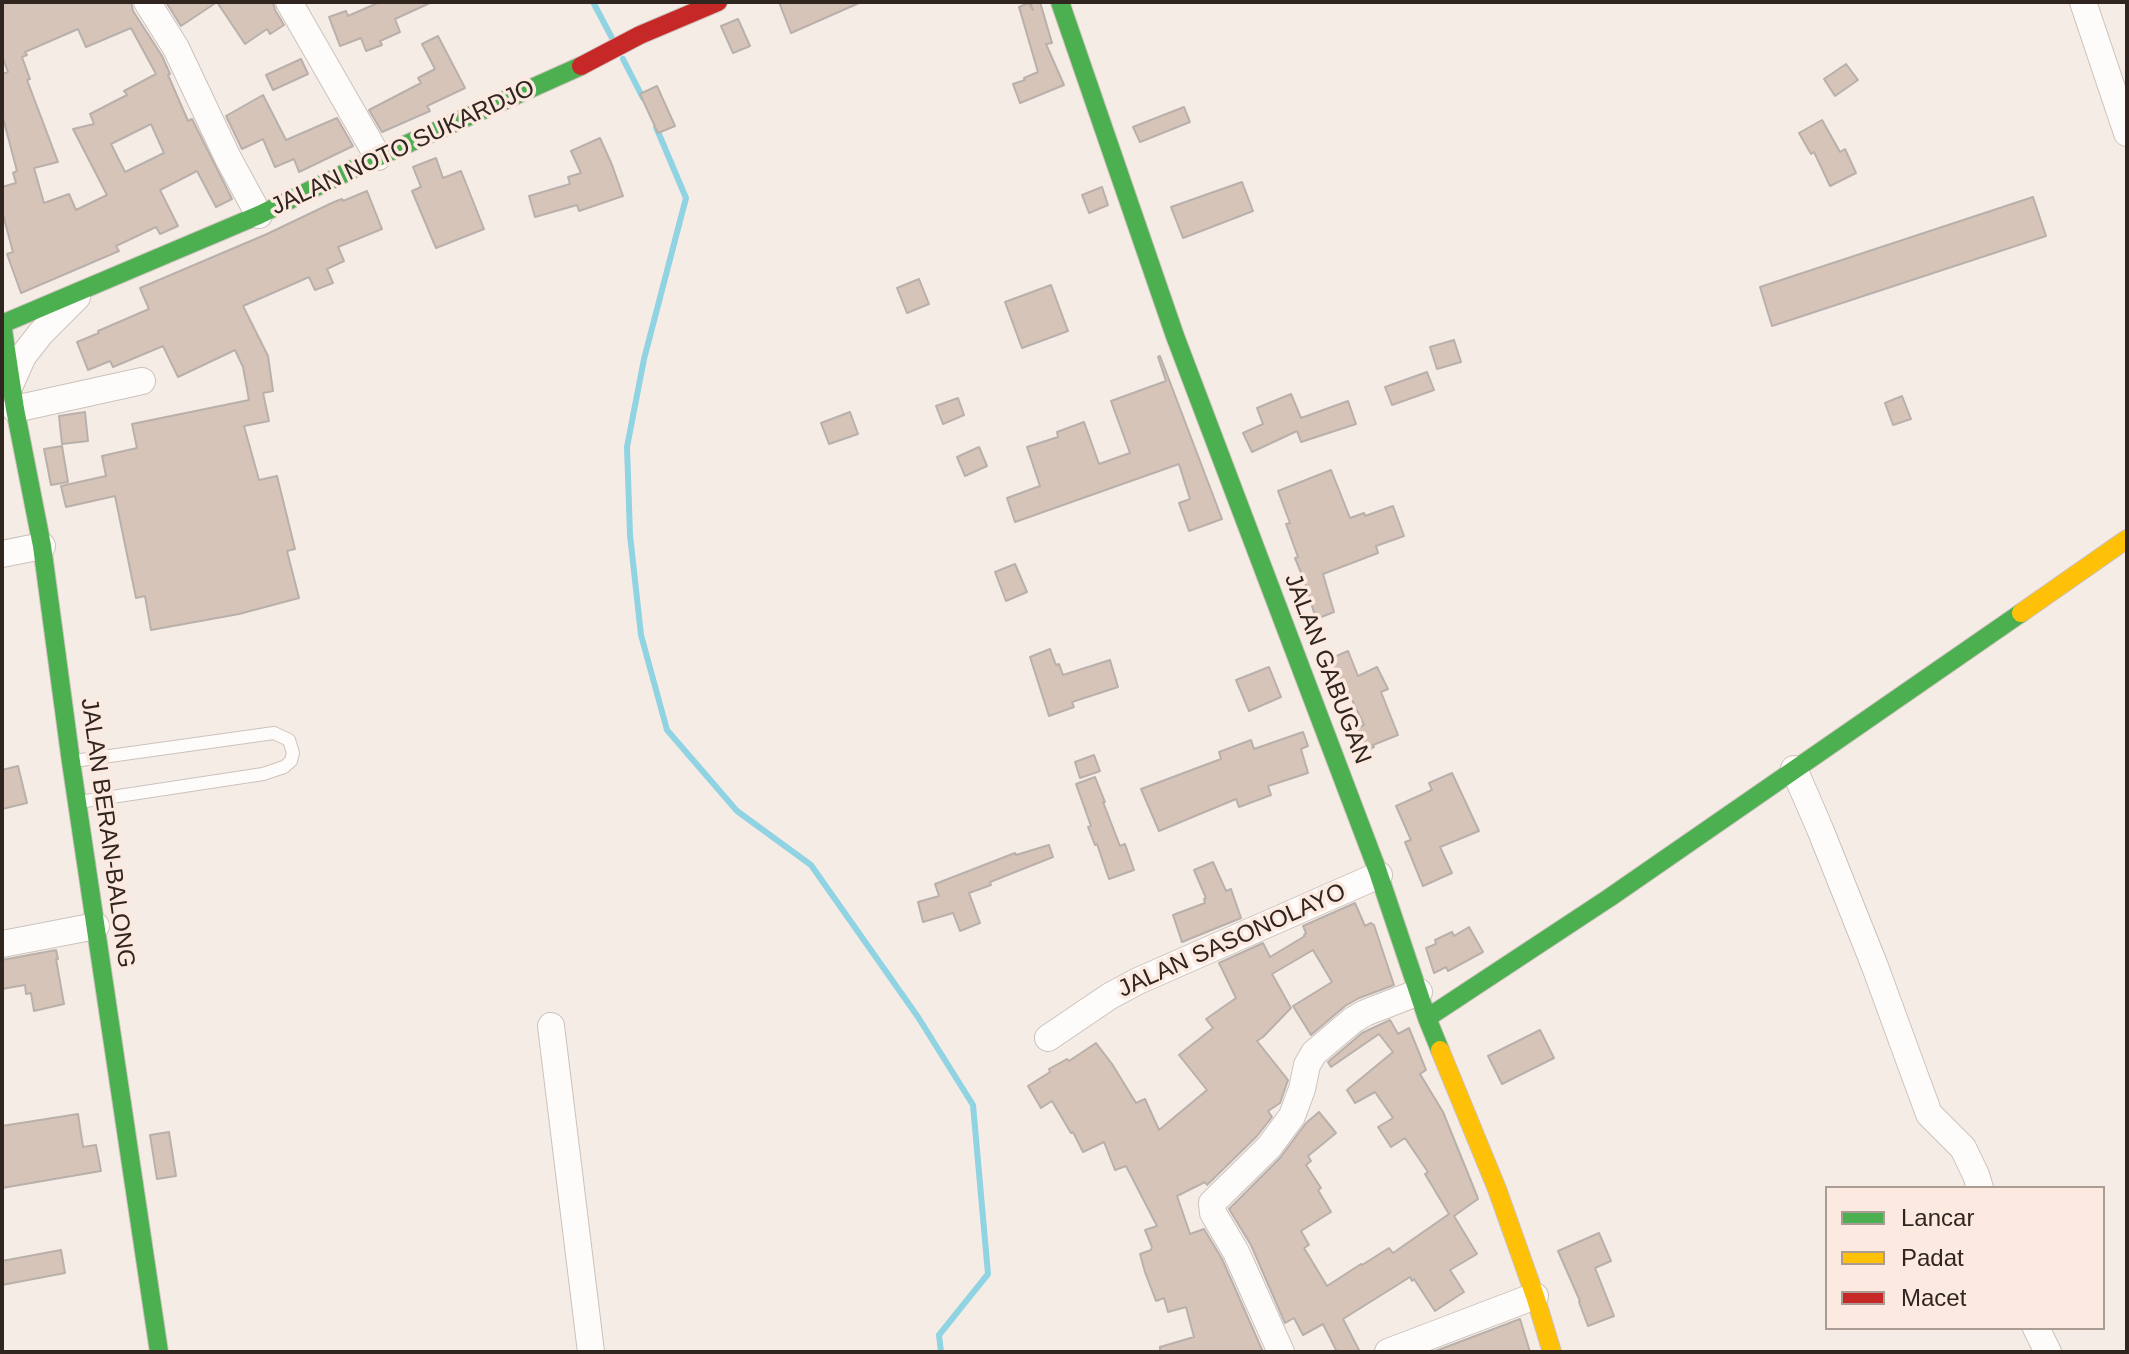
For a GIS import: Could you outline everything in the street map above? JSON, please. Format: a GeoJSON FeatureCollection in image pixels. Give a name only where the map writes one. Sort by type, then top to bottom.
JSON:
{"type":"FeatureCollection","features":[{"type":"Feature","properties":{"kind":"street"},"geometry":{"type":"LineString","coordinates":[[147,2],[176,48],[259,215]]}},
{"type":"Feature","properties":{"kind":"street"},"geometry":{"type":"LineString","coordinates":[[289,2],[378,157]]}},
{"type":"Feature","properties":{"kind":"street","name":"JALAN NOTO SUKARDJO"},"geometry":{"type":"LineString","coordinates":[[2,324],[259,215],[378,157],[587,63],[640,35],[718,2]]}},
{"type":"Feature","properties":{"kind":"street","name":"JALAN GABUGAN"},"geometry":{"type":"LineString","coordinates":[[1060,2],[1175,336],[1379,875],[1427,1018],[1497,1189],[1552,1352]]}},
{"type":"Feature","properties":{"kind":"street"},"geometry":{"type":"LineString","coordinates":[[2083,2],[2127,133]]}},
{"type":"Feature","properties":{"kind":"street","name":"JALAN NOTO SUKARDJO"},"geometry":{"type":"LineString","coordinates":[[13,396],[23,356],[41,333],[85,289]]}},
{"type":"Feature","properties":{"kind":"street","name":"JALAN BERAN-BALONG"},"geometry":{"type":"LineString","coordinates":[[2,324],[42,546],[159,1352]]}},
{"type":"Feature","properties":{"kind":"street"},"geometry":{"type":"LineString","coordinates":[[13,396],[142,381]]}},
{"type":"Feature","properties":{"kind":"street"},"geometry":{"type":"LineString","coordinates":[[1427,1018],[1609,898],[2127,539]]}},
{"type":"Feature","properties":{"kind":"street"},"geometry":{"type":"LineString","coordinates":[[2,554],[42,546]]}},
{"type":"Feature","properties":{"kind":"street"},"geometry":{"type":"LineString","coordinates":[[1794,769],[1874,964],[1929,1114],[1963,1148],[1979,1186]]}},
{"type":"Feature","properties":{"kind":"street","name":"JALAN SASONOLAYO"},"geometry":{"type":"LineString","coordinates":[[1048,1038],[1138,981],[1379,875]]}},
{"type":"Feature","properties":{"kind":"street"},"geometry":{"type":"LineString","coordinates":[[2,944],[96,926]]}},
{"type":"Feature","properties":{"kind":"street"},"geometry":{"type":"LineString","coordinates":[[1281,1352],[1236,1252],[1213,1213],[1212,1203],[1269,1147],[1292,1116],[1300,1098],[1307,1065],[1314,1053],[1365,1013],[1419,992]]}},
{"type":"Feature","properties":{"kind":"street"},"geometry":{"type":"LineString","coordinates":[[551,1026],[591,1352]]}},
{"type":"Feature","properties":{"kind":"street"},"geometry":{"type":"LineString","coordinates":[[1388,1352],[1421,1346],[1535,1296]]}},
{"type":"Feature","properties":{"kind":"street"},"geometry":{"type":"LineString","coordinates":[[2037,1330],[2048,1352]]}},
{"type":"Feature","properties":{"kind":"lane"},"geometry":{"type":"LineString","coordinates":[[71,762],[274,733],[289,740],[293,753],[291,761],[284,767],[263,774],[77,803]]}},
{"type":"Feature","properties":{"kind":"building"},"geometry":{"type":"Polygon","coordinates":[[[2,2],[131,2],[133,11],[162,56],[188,121],[192,119],[232,199],[216,207],[197,171],[160,190],[178,226],[160,234],[156,227],[116,246],[119,251],[21,293],[7,254],[13,252],[2,211],[2,187],[16,183],[13,173],[17,171],[2,114],[2,74],[8,72],[2,56],[2,2]],[[131,28],[86,47],[78,29],[25,52],[27,55],[22,57],[30,79],[27,80],[58,162],[34,168],[44,203],[69,194],[76,210],[107,195],[73,129],[94,124],[90,114],[127,95],[124,91],[156,74],[131,28]],[[151,124],[111,144],[125,172],[164,153],[151,124]]]}},
{"type":"Feature","properties":{"kind":"building"},"geometry":{"type":"Polygon","coordinates":[[[166,2],[217,2],[181,26],[166,2]]]}},
{"type":"Feature","properties":{"kind":"building"},"geometry":{"type":"Polygon","coordinates":[[[217,2],[273,2],[284,25],[270,34],[267,29],[245,44],[217,2]]]}},
{"type":"Feature","properties":{"kind":"building"},"geometry":{"type":"Polygon","coordinates":[[[380,2],[432,2],[395,19],[400,32],[380,41],[382,45],[366,51],[361,38],[340,46],[329,17],[346,11],[348,16],[380,2]]]}},
{"type":"Feature","properties":{"kind":"building"},"geometry":{"type":"Polygon","coordinates":[[[779,2],[859,2],[859,3],[791,33],[779,2]]]}},
{"type":"Feature","properties":{"kind":"building"},"geometry":{"type":"Polygon","coordinates":[[[1030,2],[1040,2],[1052,43],[1046,44],[1064,85],[1020,103],[1013,84],[1038,72],[1019,7],[1029,3],[1033,10],[1030,2]]]}},
{"type":"Feature","properties":{"kind":"building"},"geometry":{"type":"Polygon","coordinates":[[[738,19],[750,46],[733,53],[721,26],[738,19]]]}},
{"type":"Feature","properties":{"kind":"building"},"geometry":{"type":"Polygon","coordinates":[[[438,36],[465,88],[427,106],[430,111],[382,132],[369,110],[421,83],[418,78],[435,69],[422,44],[438,36]]]}},
{"type":"Feature","properties":{"kind":"building"},"geometry":{"type":"Polygon","coordinates":[[[301,59],[308,74],[273,90],[266,75],[301,59]]]}},
{"type":"Feature","properties":{"kind":"building"},"geometry":{"type":"Polygon","coordinates":[[[1846,64],[1858,80],[1835,96],[1824,79],[1846,64]]]}},
{"type":"Feature","properties":{"kind":"building"},"geometry":{"type":"Polygon","coordinates":[[[657,86],[675,126],[658,133],[640,94],[657,86]]]}},
{"type":"Feature","properties":{"kind":"building"},"geometry":{"type":"Polygon","coordinates":[[[263,95],[286,140],[337,118],[353,146],[299,172],[294,159],[275,167],[263,139],[242,149],[226,116],[263,95]]]}},
{"type":"Feature","properties":{"kind":"building"},"geometry":{"type":"Polygon","coordinates":[[[1184,107],[1190,122],[1140,142],[1133,127],[1184,107]]]}},
{"type":"Feature","properties":{"kind":"building"},"geometry":{"type":"Polygon","coordinates":[[[1822,120],[1840,152],[1845,149],[1856,173],[1830,186],[1814,152],[1811,154],[1799,133],[1822,120]]]}},
{"type":"Feature","properties":{"kind":"building"},"geometry":{"type":"Polygon","coordinates":[[[600,138],[623,196],[579,211],[577,205],[535,217],[529,196],[570,184],[568,177],[581,173],[571,151],[600,138]]]}},
{"type":"Feature","properties":{"kind":"building"},"geometry":{"type":"Polygon","coordinates":[[[436,158],[443,178],[461,171],[484,229],[436,248],[412,191],[421,187],[413,167],[436,158]]]}},
{"type":"Feature","properties":{"kind":"building"},"geometry":{"type":"Polygon","coordinates":[[[1242,182],[1253,211],[1183,238],[1171,207],[1242,182]]]}},
{"type":"Feature","properties":{"kind":"building"},"geometry":{"type":"Polygon","coordinates":[[[1102,187],[1108,205],[1089,213],[1082,195],[1102,187]]]}},
{"type":"Feature","properties":{"kind":"building"},"geometry":{"type":"Polygon","coordinates":[[[367,191],[382,229],[338,247],[344,261],[327,269],[333,283],[315,290],[309,277],[243,306],[268,356],[273,391],[263,393],[269,421],[244,426],[259,480],[277,476],[295,549],[287,551],[299,598],[239,614],[151,630],[145,596],[136,598],[115,496],[66,507],[61,486],[106,476],[102,456],[137,448],[132,424],[249,400],[243,367],[235,350],[178,377],[163,346],[113,367],[110,361],[88,370],[77,342],[149,309],[140,288],[334,202],[367,191]]]}},
{"type":"Feature","properties":{"kind":"building"},"geometry":{"type":"Polygon","coordinates":[[[2033,197],[2046,236],[1772,326],[1760,287],[2033,197]]]}},
{"type":"Feature","properties":{"kind":"building"},"geometry":{"type":"Polygon","coordinates":[[[919,279],[929,304],[907,313],[897,288],[919,279]]]}},
{"type":"Feature","properties":{"kind":"building"},"geometry":{"type":"Polygon","coordinates":[[[1051,285],[1068,331],[1022,348],[1005,302],[1051,285]]]}},
{"type":"Feature","properties":{"kind":"building"},"geometry":{"type":"Polygon","coordinates":[[[1454,340],[1461,362],[1437,369],[1430,347],[1454,340]]]}},
{"type":"Feature","properties":{"kind":"building"},"geometry":{"type":"Polygon","coordinates":[[[1160,356],[1222,519],[1189,531],[1179,503],[1190,499],[1179,464],[1015,522],[1007,498],[1040,486],[1027,447],[1058,437],[1057,432],[1084,422],[1099,464],[1130,453],[1111,401],[1166,381],[1160,356]]]}},
{"type":"Feature","properties":{"kind":"building"},"geometry":{"type":"Polygon","coordinates":[[[1427,372],[1434,390],[1392,405],[1385,387],[1427,372]]]}},
{"type":"Feature","properties":{"kind":"building"},"geometry":{"type":"Polygon","coordinates":[[[1291,394],[1301,418],[1348,401],[1356,424],[1301,442],[1297,431],[1252,452],[1243,433],[1263,424],[1257,408],[1291,394]]]}},
{"type":"Feature","properties":{"kind":"building"},"geometry":{"type":"Polygon","coordinates":[[[1902,396],[1911,419],[1893,425],[1885,403],[1902,396]]]}},
{"type":"Feature","properties":{"kind":"building"},"geometry":{"type":"Polygon","coordinates":[[[958,398],[964,415],[943,424],[936,406],[958,398]]]}},
{"type":"Feature","properties":{"kind":"building"},"geometry":{"type":"Polygon","coordinates":[[[85,412],[88,441],[62,444],[59,416],[85,412]]]}},
{"type":"Feature","properties":{"kind":"building"},"geometry":{"type":"Polygon","coordinates":[[[850,412],[858,434],[829,444],[821,423],[850,412]]]}},
{"type":"Feature","properties":{"kind":"building"},"geometry":{"type":"Polygon","coordinates":[[[62,446],[68,482],[51,485],[44,449],[62,446]]]}},
{"type":"Feature","properties":{"kind":"building"},"geometry":{"type":"Polygon","coordinates":[[[979,447],[987,466],[965,476],[957,457],[979,447]]]}},
{"type":"Feature","properties":{"kind":"building"},"geometry":{"type":"Polygon","coordinates":[[[1331,470],[1350,518],[1393,506],[1404,536],[1376,546],[1378,553],[1323,574],[1334,612],[1316,619],[1295,558],[1298,557],[1286,524],[1290,523],[1278,491],[1331,470]]]}},
{"type":"Feature","properties":{"kind":"building"},"geometry":{"type":"Polygon","coordinates":[[[1015,564],[1027,592],[1006,601],[995,572],[1015,564]]]}},
{"type":"Feature","properties":{"kind":"building"},"geometry":{"type":"Polygon","coordinates":[[[1050,649],[1063,675],[1110,660],[1118,687],[1072,702],[1074,707],[1049,716],[1030,657],[1050,649]]]}},
{"type":"Feature","properties":{"kind":"building"},"geometry":{"type":"Polygon","coordinates":[[[1348,651],[1358,676],[1377,667],[1388,689],[1381,692],[1398,735],[1358,754],[1349,732],[1364,725],[1342,679],[1333,683],[1325,661],[1348,651]]]}},
{"type":"Feature","properties":{"kind":"building"},"geometry":{"type":"Polygon","coordinates":[[[1269,667],[1281,697],[1249,711],[1236,680],[1269,667]]]}},
{"type":"Feature","properties":{"kind":"building"},"geometry":{"type":"Polygon","coordinates":[[[1303,732],[1308,746],[1301,749],[1308,773],[1268,786],[1271,795],[1239,807],[1236,799],[1159,831],[1141,789],[1221,759],[1219,752],[1251,740],[1254,749],[1303,732]]]}},
{"type":"Feature","properties":{"kind":"building"},"geometry":{"type":"Polygon","coordinates":[[[1094,755],[1100,771],[1080,778],[1075,762],[1094,755]]]}},
{"type":"Feature","properties":{"kind":"building"},"geometry":{"type":"Polygon","coordinates":[[[18,766],[27,803],[2,809],[2,770],[18,766]]]}},
{"type":"Feature","properties":{"kind":"building"},"geometry":{"type":"Polygon","coordinates":[[[1452,773],[1479,831],[1440,847],[1452,873],[1423,886],[1405,842],[1411,840],[1396,806],[1432,790],[1429,783],[1452,773]]]}},
{"type":"Feature","properties":{"kind":"building"},"geometry":{"type":"Polygon","coordinates":[[[1095,777],[1120,846],[1125,844],[1134,870],[1109,879],[1088,827],[1091,826],[1076,784],[1095,777]]]}},
{"type":"Feature","properties":{"kind":"building"},"geometry":{"type":"Polygon","coordinates":[[[1049,845],[1053,857],[969,893],[980,923],[960,931],[953,913],[923,922],[918,902],[939,896],[935,884],[1015,853],[1049,845]]]}},
{"type":"Feature","properties":{"kind":"building"},"geometry":{"type":"Polygon","coordinates":[[[1213,862],[1226,891],[1231,889],[1241,918],[1182,942],[1173,915],[1205,903],[1206,898],[1194,870],[1213,862]]]}},
{"type":"Feature","properties":{"kind":"building"},"geometry":{"type":"Polygon","coordinates":[[[1355,903],[1365,926],[1374,925],[1394,985],[1345,1006],[1311,1035],[1293,1006],[1332,982],[1313,950],[1272,974],[1291,1008],[1257,1041],[1288,1080],[1280,1103],[1268,1111],[1272,1117],[1257,1136],[1207,1185],[1205,1182],[1177,1196],[1190,1234],[1204,1229],[1222,1259],[1263,1352],[1160,1352],[1160,1347],[1194,1337],[1186,1307],[1168,1312],[1164,1298],[1156,1301],[1145,1272],[1140,1254],[1152,1247],[1145,1230],[1157,1226],[1126,1166],[1115,1170],[1104,1142],[1083,1152],[1052,1101],[1041,1108],[1028,1086],[1050,1072],[1049,1069],[1067,1059],[1069,1061],[1096,1043],[1136,1103],[1145,1099],[1159,1130],[1207,1090],[1179,1055],[1213,1028],[1206,1019],[1236,998],[1219,963],[1263,943],[1270,957],[1305,936],[1303,926],[1355,903]]]}},
{"type":"Feature","properties":{"kind":"building"},"geometry":{"type":"Polygon","coordinates":[[[1469,927],[1483,952],[1448,971],[1446,967],[1434,973],[1426,948],[1436,944],[1435,940],[1452,932],[1454,936],[1469,927]]]}},
{"type":"Feature","properties":{"kind":"building"},"geometry":{"type":"Polygon","coordinates":[[[56,950],[64,1004],[34,1011],[31,993],[26,994],[25,985],[2,989],[2,960],[56,950]]]}},
{"type":"Feature","properties":{"kind":"building"},"geometry":{"type":"Polygon","coordinates":[[[1390,1020],[1398,1034],[1409,1028],[1426,1070],[1420,1074],[1443,1112],[1477,1196],[1478,1199],[1454,1216],[1477,1254],[1450,1270],[1464,1292],[1435,1311],[1410,1277],[1343,1319],[1360,1352],[1337,1352],[1323,1324],[1303,1335],[1294,1318],[1285,1323],[1251,1245],[1229,1209],[1280,1158],[1306,1123],[1319,1112],[1336,1133],[1308,1156],[1311,1161],[1306,1165],[1321,1188],[1318,1190],[1331,1212],[1301,1231],[1309,1245],[1304,1248],[1327,1286],[1389,1248],[1393,1253],[1449,1214],[1425,1174],[1428,1172],[1405,1138],[1391,1147],[1378,1127],[1393,1118],[1375,1092],[1355,1103],[1347,1090],[1393,1052],[1379,1034],[1331,1067],[1328,1062],[1362,1033],[1390,1020]]]}},
{"type":"Feature","properties":{"kind":"building"},"geometry":{"type":"Polygon","coordinates":[[[1540,1030],[1554,1058],[1502,1084],[1488,1056],[1540,1030]]]}},
{"type":"Feature","properties":{"kind":"building"},"geometry":{"type":"Polygon","coordinates":[[[78,1114],[83,1147],[96,1145],[101,1171],[2,1188],[2,1126],[78,1114]]]}},
{"type":"Feature","properties":{"kind":"building"},"geometry":{"type":"Polygon","coordinates":[[[169,1132],[176,1176],[157,1179],[150,1135],[169,1132]]]}},
{"type":"Feature","properties":{"kind":"building"},"geometry":{"type":"Polygon","coordinates":[[[1599,1233],[1611,1261],[1595,1268],[1614,1316],[1588,1326],[1558,1251],[1599,1233]]]}},
{"type":"Feature","properties":{"kind":"building"},"geometry":{"type":"Polygon","coordinates":[[[61,1250],[65,1273],[2,1285],[2,1261],[61,1250]]]}},
{"type":"Feature","properties":{"kind":"building"},"geometry":{"type":"Polygon","coordinates":[[[1520,1319],[1530,1352],[1433,1352],[1520,1319]]]}},
{"type":"Feature","properties":{"kind":"waterway"},"geometry":{"type":"LineString","coordinates":[[593,2],[612,38]]}},
{"type":"Feature","properties":{"kind":"waterway"},"geometry":{"type":"LineString","coordinates":[[623,59],[643,98]]}},
{"type":"Feature","properties":{"kind":"waterway"},"geometry":{"type":"LineString","coordinates":[[656,127],[686,198],[644,359],[627,447],[630,535],[641,635],[667,730],[737,811],[811,865],[918,1017],[973,1105],[988,1274],[939,1335],[941,1352]]}},
{"type":"Feature","properties":{"kind":"traffic: fast"},"geometry":{"type":"LineString","coordinates":[[1060,2],[1175,336],[1377,869],[1440,1050]]}},
{"type":"Feature","properties":{"kind":"traffic: fast"},"geometry":{"type":"LineString","coordinates":[[2,324],[259,215],[378,157],[581,66]]}},
{"type":"Feature","properties":{"kind":"traffic: fast"},"geometry":{"type":"LineString","coordinates":[[2,323],[42,546],[159,1352]]}},
{"type":"Feature","properties":{"kind":"traffic: fast"},"geometry":{"type":"LineString","coordinates":[[1427,1018],[1609,898],[2021,613]]}},
{"type":"Feature","properties":{"kind":"traffic: slow"},"geometry":{"type":"LineString","coordinates":[[2021,613],[2127,539]]}},
{"type":"Feature","properties":{"kind":"traffic: slow"},"geometry":{"type":"LineString","coordinates":[[1440,1050],[1497,1189],[1552,1352]]}},
{"type":"Feature","properties":{"kind":"traffic: jam"},"geometry":{"type":"LineString","coordinates":[[581,66],[640,35],[718,2]]}}]}
